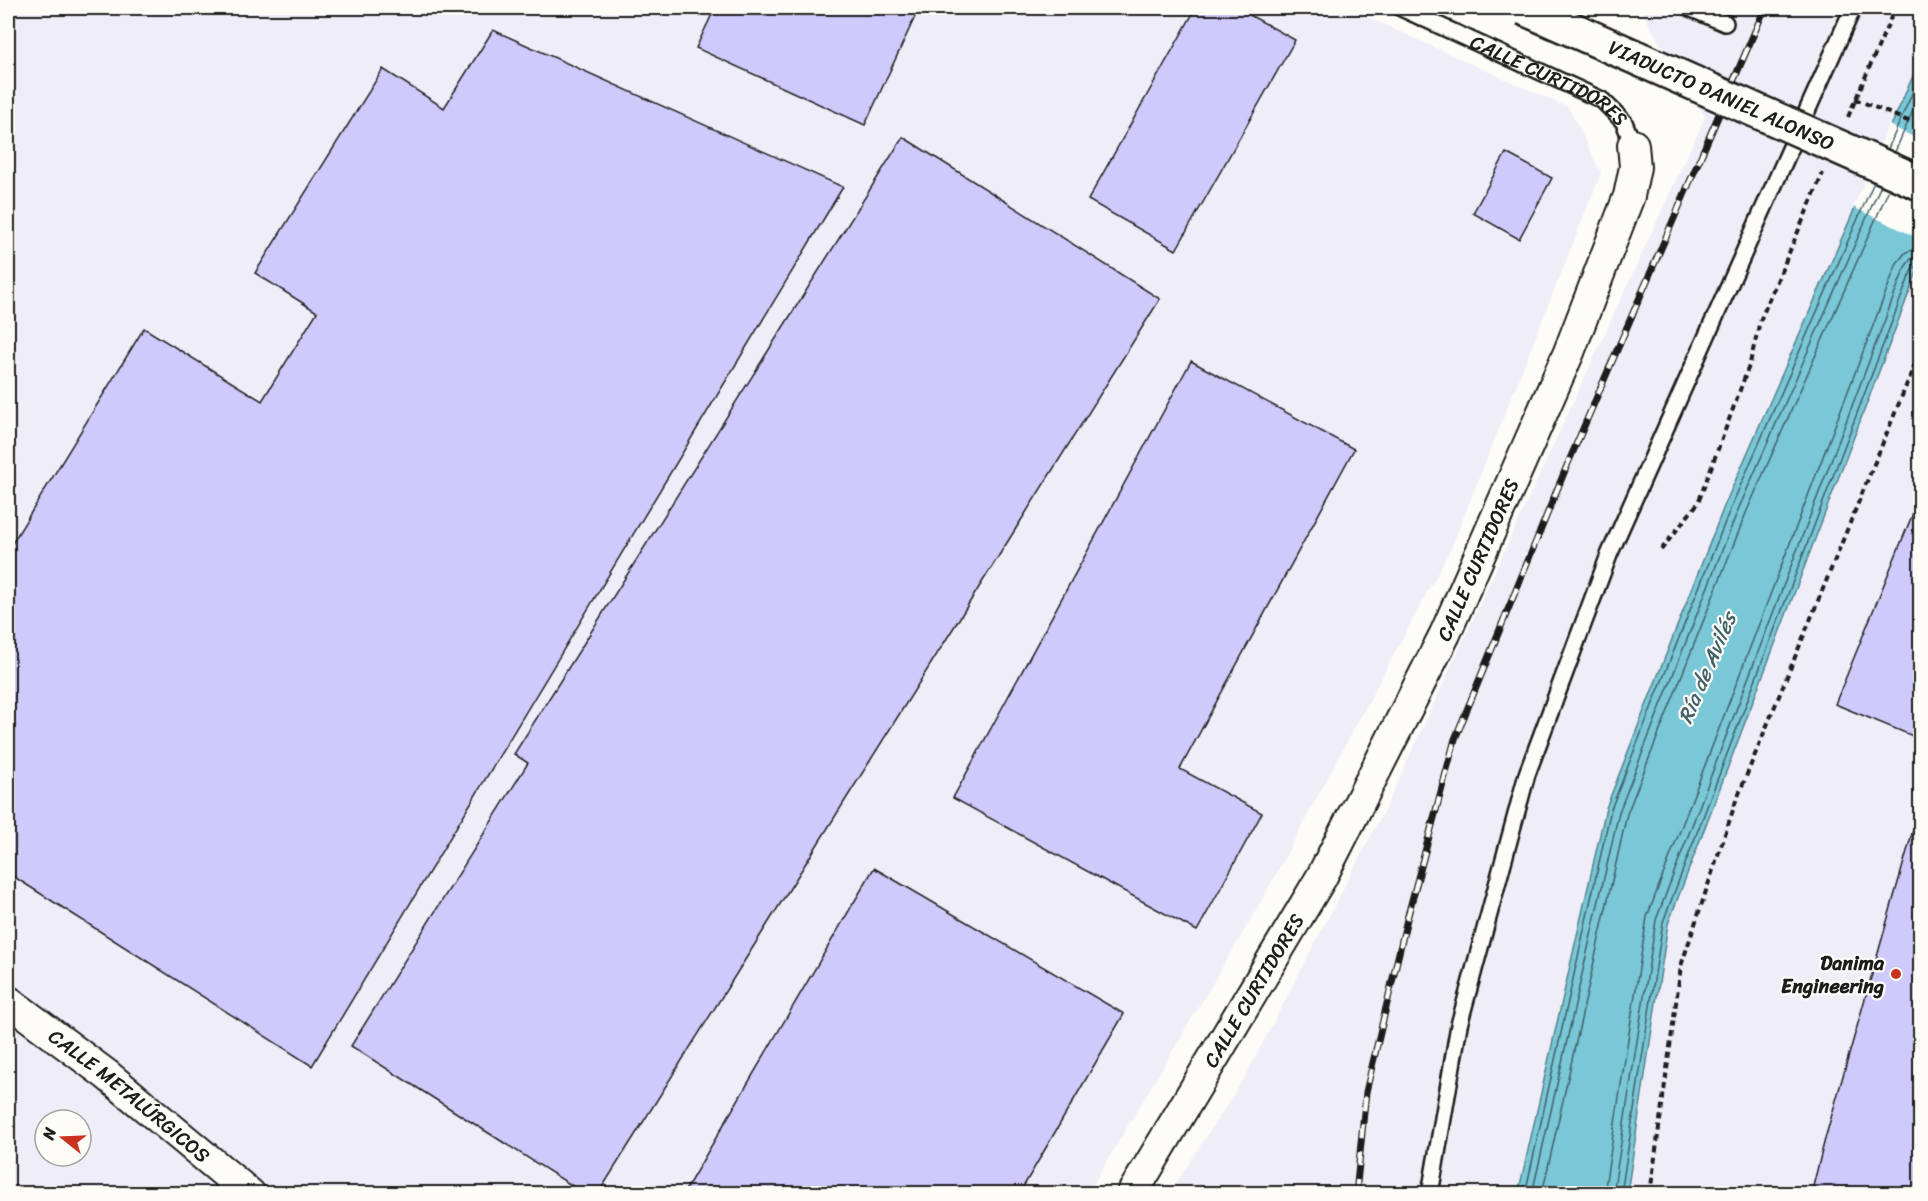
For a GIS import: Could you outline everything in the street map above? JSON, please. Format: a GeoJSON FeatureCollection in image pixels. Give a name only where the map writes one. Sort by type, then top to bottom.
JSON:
{"type":"FeatureCollection","features":[{"type":"Feature","properties":{"kind":"main road","name":"VIADUCTO DANIEL ALONSO"},"geometry":{"type":"LineString","coordinates":[[1524,8],[1920,183]]}},
{"type":"Feature","properties":{"kind":"street","name":"CALLE CURTIDORES"},"geometry":{"type":"LineString","coordinates":[[1132,1194],[1321,878],[1445,634],[1569,352],[1595,285],[1629,196],[1635,167],[1633,145]]}},
{"type":"Feature","properties":{"kind":"street","name":"CALLE METALÚRGICOS"},"geometry":{"type":"LineString","coordinates":[[8,1001],[107,1075],[250,1194]]}},
{"type":"Feature","properties":{"kind":"lane","name":"CALLE CURTIDORES"},"geometry":{"type":"LineString","coordinates":[[1401,8],[1602,100],[1624,122],[1633,145]]}},
{"type":"Feature","properties":{"kind":"lane"},"geometry":{"type":"LineString","coordinates":[[1690,8],[1725,23]]}},
{"type":"Feature","properties":{"kind":"lane"},"geometry":{"type":"LineString","coordinates":[[1430,1194],[1459,1025],[1527,774],[1609,555],[1852,8]]}},
{"type":"Feature","properties":{"kind":"path"},"geometry":{"type":"LineString","coordinates":[[1846,120],[1895,8]]}},
{"type":"Feature","properties":{"kind":"path"},"geometry":{"type":"LineString","coordinates":[[1855,99],[1920,126]]}},
{"type":"Feature","properties":{"kind":"path"},"geometry":{"type":"LineString","coordinates":[[1661,550],[1698,503],[1750,363],[1760,321],[1828,162]]}},
{"type":"Feature","properties":{"kind":"path"},"geometry":{"type":"LineString","coordinates":[[1650,1194],[1681,966],[1736,801],[1920,352]]}},
{"type":"Feature","properties":{"kind":"shaded area"},"geometry":{"type":"Polygon","coordinates":[[[8,8],[1347,8],[1569,108],[1601,173],[1452,546],[1261,902],[1088,1193],[8,1193],[8,8]]]}},
{"type":"Feature","properties":{"kind":"shaded area"},"geometry":{"type":"Polygon","coordinates":[[[1639,8],[1920,8],[1920,1193],[1169,1194],[1246,1075],[1387,805],[1705,117],[1639,8]]]}},
{"type":"Feature","properties":{"kind":"water","name":"Ría de Avilés"},"geometry":{"type":"Polygon","coordinates":[[[1920,60],[1920,264],[1668,924],[1627,1193],[1518,1194],[1606,808],[1725,504],[1920,60]]]}},
{"type":"Feature","properties":{"kind":"pier"},"geometry":{"type":"Polygon","coordinates":[[[1889,125],[1920,140],[1920,239],[1853,207],[1889,125]]]}},
{"type":"Feature","properties":{"kind":"building"},"geometry":{"type":"Polygon","coordinates":[[[715,8],[919,8],[865,125],[696,48],[715,8]]]}},
{"type":"Feature","properties":{"kind":"building"},"geometry":{"type":"Polygon","coordinates":[[[1196,8],[1237,8],[1295,40],[1176,250],[1088,200],[1196,8]]]}},
{"type":"Feature","properties":{"kind":"building"},"geometry":{"type":"Polygon","coordinates":[[[493,30],[843,187],[312,1066],[8,873],[8,550],[144,328],[262,401],[317,312],[255,273],[383,69],[444,108],[493,30]]]}},
{"type":"Feature","properties":{"kind":"building"},"geometry":{"type":"Polygon","coordinates":[[[903,137],[1160,299],[598,1194],[585,1194],[351,1046],[528,763],[514,754],[903,137]]]}},
{"type":"Feature","properties":{"kind":"building"},"geometry":{"type":"Polygon","coordinates":[[[1506,153],[1552,178],[1519,239],[1473,213],[1506,153]]]}},
{"type":"Feature","properties":{"kind":"building"},"geometry":{"type":"Polygon","coordinates":[[[1191,361],[1354,449],[1180,769],[1262,813],[1197,931],[953,798],[1191,361]]]}},
{"type":"Feature","properties":{"kind":"building"},"geometry":{"type":"Polygon","coordinates":[[[1920,496],[1920,739],[1835,704],[1920,496]]]}},
{"type":"Feature","properties":{"kind":"building","name":"Danima Engineering"},"geometry":{"type":"Polygon","coordinates":[[[1919,809],[1920,1194],[1811,1194],[1825,1139],[1919,809]]]}},
{"type":"Feature","properties":{"kind":"building"},"geometry":{"type":"Polygon","coordinates":[[[874,868],[1124,1014],[1019,1194],[683,1194],[874,868]]]}},
{"type":"Feature","properties":{"kind":"railway"},"geometry":{"type":"LineString","coordinates":[[1356,1194],[1366,1092],[1407,919],[1455,739],[1566,468],[1765,8]]}},
{"type":"Feature","properties":{"kind":"place","name":"Danima Engineering"},"geometry":{"type":"Point","coordinates":[1896,974]}}]}
